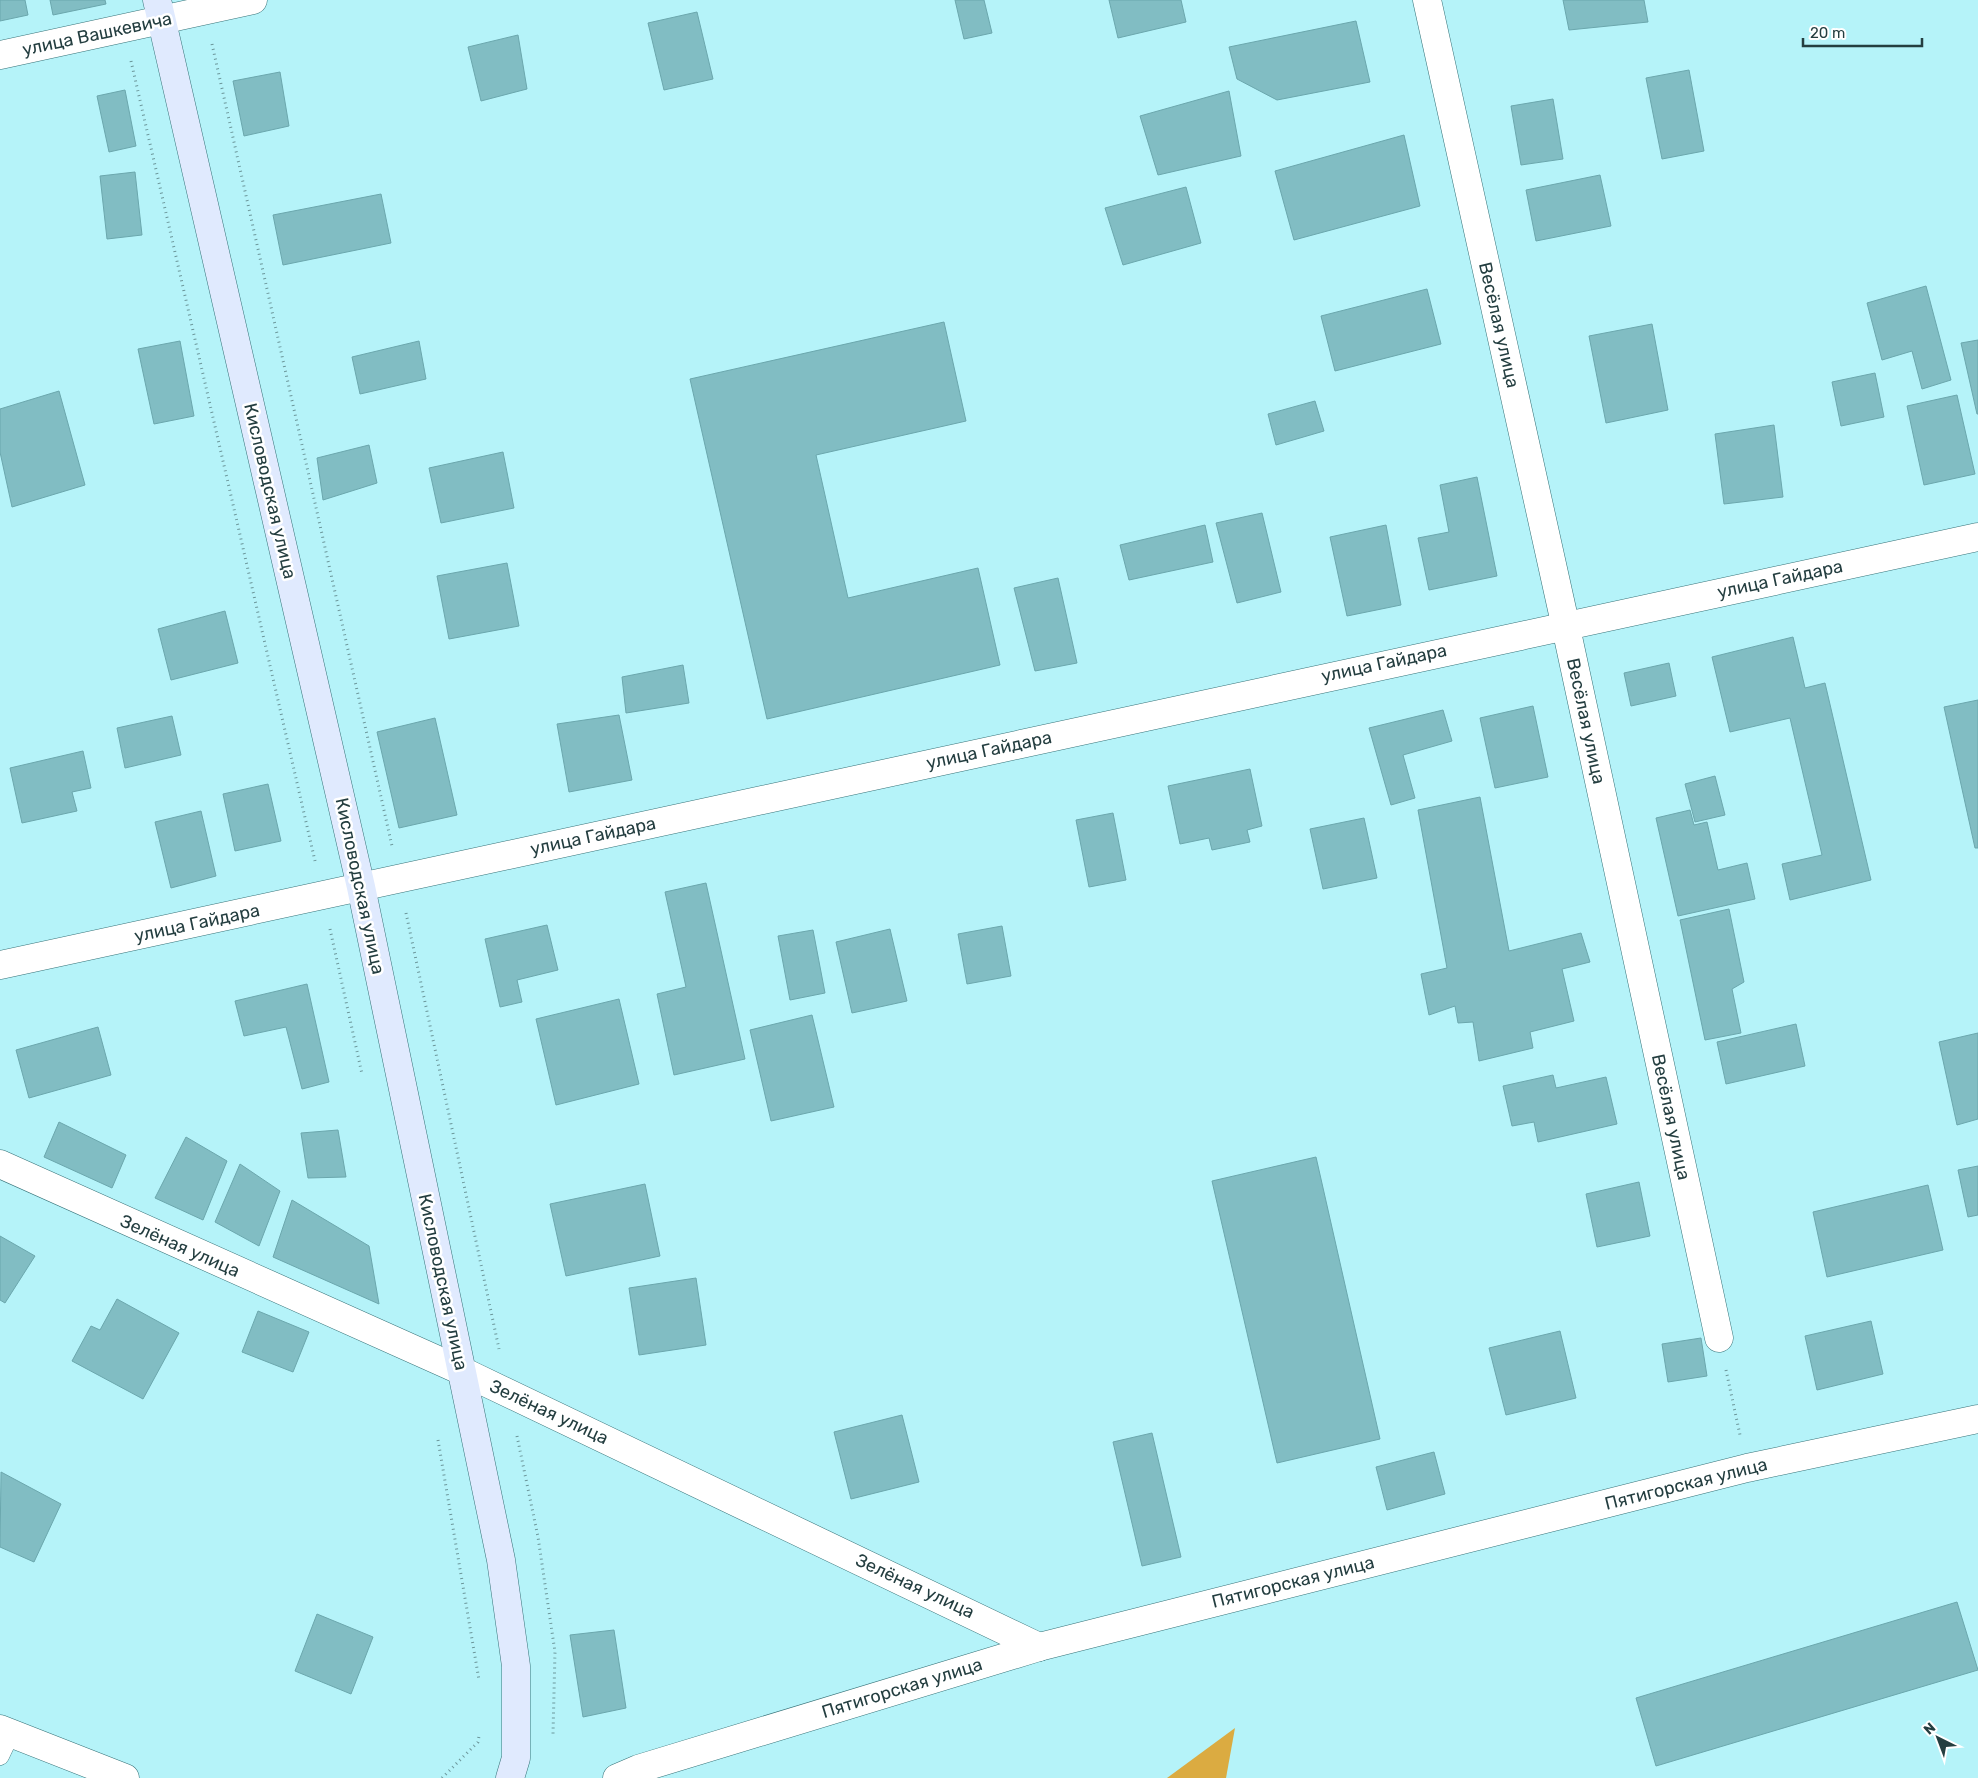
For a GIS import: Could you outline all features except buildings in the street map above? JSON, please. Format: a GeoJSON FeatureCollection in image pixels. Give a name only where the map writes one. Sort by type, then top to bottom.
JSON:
{"type":"FeatureCollection","features":[{"type":"Feature","properties":{"kind":"main road","name":"Кисловодская улица"},"geometry":{"type":"LineString","coordinates":[[159,10],[361,887],[501,1560],[516,1666],[516,1758],[510,1778]]}},
{"type":"Feature","properties":{"kind":"street","name":"улица Вашкевича"},"geometry":{"type":"LineString","coordinates":[[0,55],[159,10],[253,0]]}},
{"type":"Feature","properties":{"kind":"street","name":"Весёлая улица"},"geometry":{"type":"LineString","coordinates":[[1427,0],[1566,623],[1719,1338]]}},
{"type":"Feature","properties":{"kind":"street","name":"улица Гайдара"},"geometry":{"type":"LineString","coordinates":[[0,965],[1566,623],[1978,537]]}},
{"type":"Feature","properties":{"kind":"street","name":"Зелёная улица"},"geometry":{"type":"LineString","coordinates":[[0,1164],[462,1371],[1038,1647]]}},
{"type":"Feature","properties":{"kind":"street","name":"Пятигорская улица"},"geometry":{"type":"LineString","coordinates":[[617,1778],[638,1769],[1038,1647],[1746,1468],[1978,1419]]}},
{"type":"Feature","properties":{"kind":"street"},"geometry":{"type":"LineString","coordinates":[[4,1739],[125,1778]]}},
{"type":"Feature","properties":{"kind":"path"},"geometry":{"type":"LineString","coordinates":[[210,35],[392,848]]}},
{"type":"Feature","properties":{"kind":"path"},"geometry":{"type":"LineString","coordinates":[[129,54],[316,865]]}},
{"type":"Feature","properties":{"kind":"path"},"geometry":{"type":"LineString","coordinates":[[406,910],[538,1538],[555,1652],[553,1740]]}},
{"type":"Feature","properties":{"kind":"path"},"geometry":{"type":"LineString","coordinates":[[1719,1338],[1741,1443]]}},
{"type":"Feature","properties":{"kind":"shaded area"},"geometry":{"type":"Polygon","coordinates":[[[1235,1728],[1226,1778],[1167,1778],[1235,1728]]]}}]}
